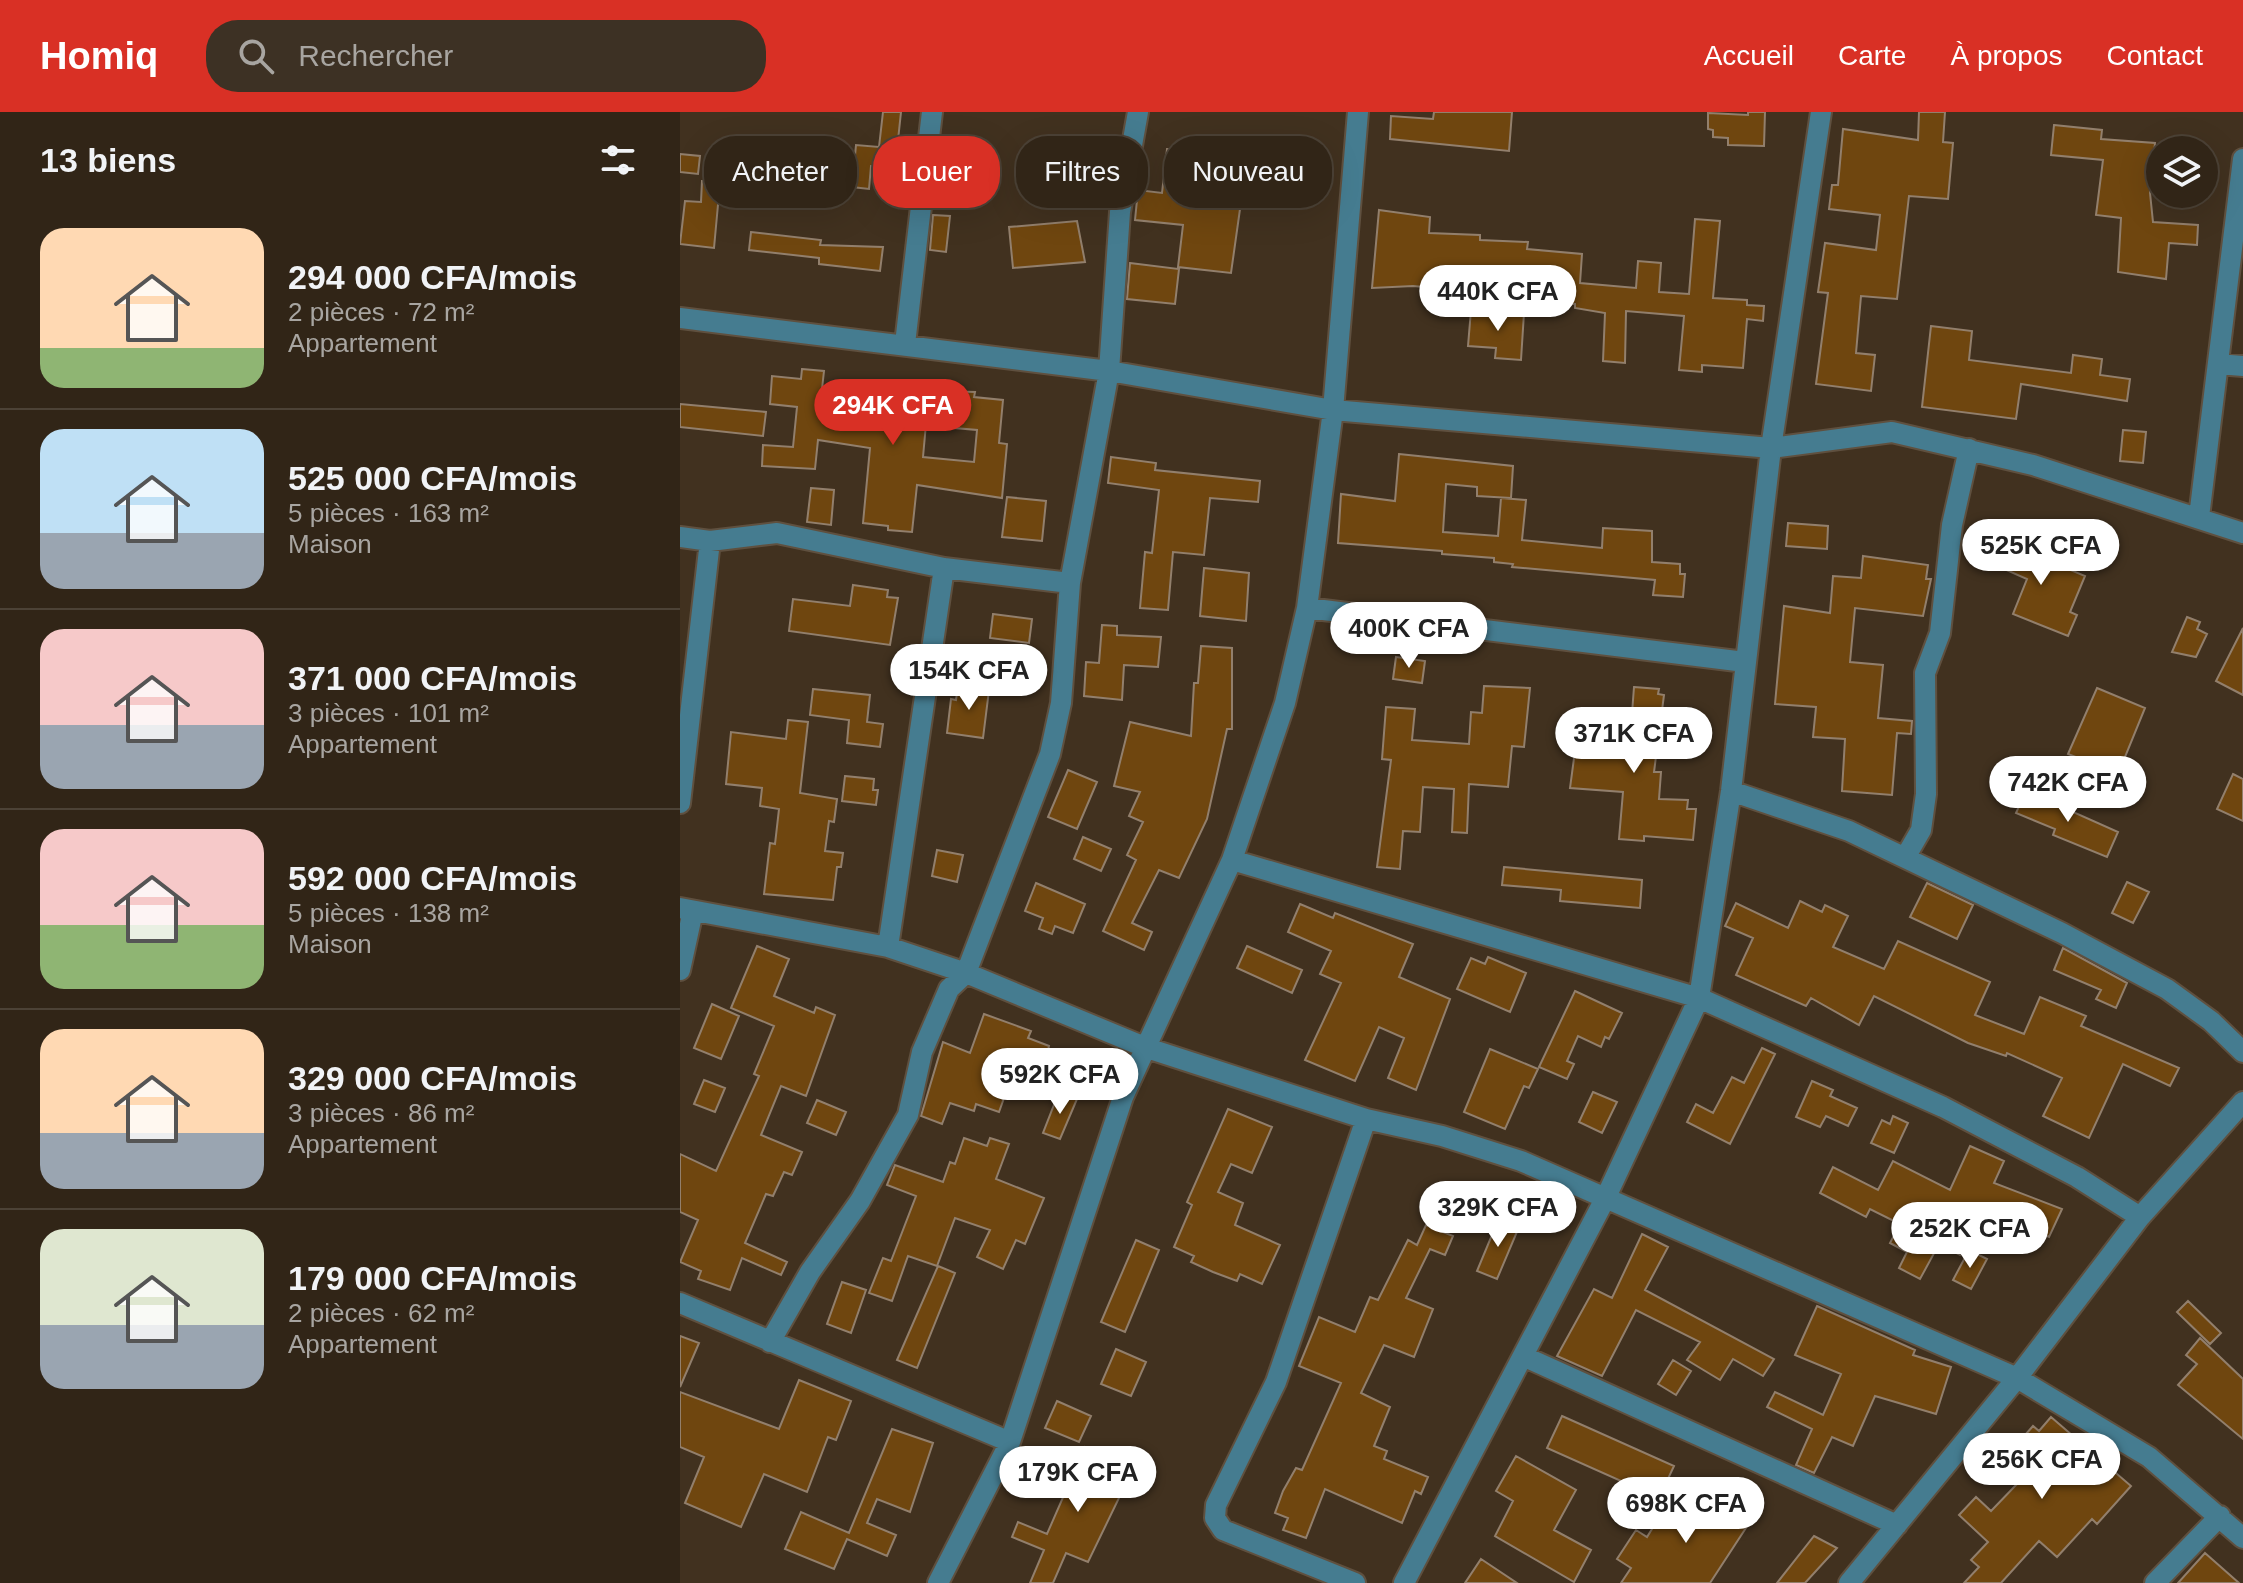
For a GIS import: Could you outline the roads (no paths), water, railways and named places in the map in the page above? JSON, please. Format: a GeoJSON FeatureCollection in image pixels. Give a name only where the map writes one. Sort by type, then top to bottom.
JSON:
{"type":"FeatureCollection","features":[{"type":"Feature","properties":{"kind":"street"},"geometry":{"type":"LineString","coordinates":[[905,344],[932,112]]}},
{"type":"Feature","properties":{"kind":"street"},"geometry":{"type":"LineString","coordinates":[[770,1342],[810,1272],[860,1201],[908,1115],[922,1052],[949,989],[966,973],[1050,754],[1061,703],[1070,583],[1109,371],[1120,212],[1138,112]]}},
{"type":"Feature","properties":{"kind":"street"},"geometry":{"type":"LineString","coordinates":[[938,1583],[1010,1442],[1123,1097],[1232,860],[1285,703],[1307,608],[1333,410],[1358,112]]}},
{"type":"Feature","properties":{"kind":"street"},"geometry":{"type":"LineString","coordinates":[[1404,1583],[1606,1197],[1699,998],[1731,791],[1771,448],[1821,112]]}},
{"type":"Feature","properties":{"kind":"street"},"geometry":{"type":"LineString","coordinates":[[2199,517],[2243,159]]}},
{"type":"Feature","properties":{"kind":"street"},"geometry":{"type":"LineString","coordinates":[[680,318],[1109,371],[1333,410],[1771,448],[1892,432],[2033,465],[2243,533]]}},
{"type":"Feature","properties":{"kind":"street"},"geometry":{"type":"LineString","coordinates":[[2218,364],[2243,366]]}},
{"type":"Feature","properties":{"kind":"street"},"geometry":{"type":"LineString","coordinates":[[1906,856],[1921,830],[1926,794],[1925,673],[1940,633],[1952,525],[1969,449]]}},
{"type":"Feature","properties":{"kind":"street"},"geometry":{"type":"LineString","coordinates":[[680,537],[710,541],[777,533],[944,568],[1070,583]]}},
{"type":"Feature","properties":{"kind":"street"},"geometry":{"type":"LineString","coordinates":[[680,803],[710,541]]}},
{"type":"Feature","properties":{"kind":"street"},"geometry":{"type":"LineString","coordinates":[[888,947],[944,568]]}},
{"type":"Feature","properties":{"kind":"street"},"geometry":{"type":"LineString","coordinates":[[1307,608],[1745,662]]}},
{"type":"Feature","properties":{"kind":"street"},"geometry":{"type":"LineString","coordinates":[[1731,791],[1849,831],[1906,856],[2167,989],[2211,1021],[2243,1052]]}},
{"type":"Feature","properties":{"kind":"street"},"geometry":{"type":"LineString","coordinates":[[1232,860],[1699,998],[1943,1107],[2077,1177],[2140,1217]]}},
{"type":"Feature","properties":{"kind":"street"},"geometry":{"type":"LineString","coordinates":[[680,970],[687,910],[888,947],[966,973],[1147,1048],[1366,1119],[1442,1136],[1521,1161],[2017,1378],[2149,1457],[2243,1538]]}},
{"type":"Feature","properties":{"kind":"street"},"geometry":{"type":"LineString","coordinates":[[1849,1583],[2017,1378],[2140,1217],[2243,1102]]}},
{"type":"Feature","properties":{"kind":"street"},"geometry":{"type":"LineString","coordinates":[[1355,1583],[1223,1530],[1215,1518],[1216,1505],[1276,1382],[1366,1119]]}},
{"type":"Feature","properties":{"kind":"street"},"geometry":{"type":"LineString","coordinates":[[680,1303],[1010,1442]]}},
{"type":"Feature","properties":{"kind":"street"},"geometry":{"type":"LineString","coordinates":[[1523,1356],[1897,1525]]}},
{"type":"Feature","properties":{"kind":"street"},"geometry":{"type":"LineString","coordinates":[[2155,1583],[2220,1516]]}}]}
